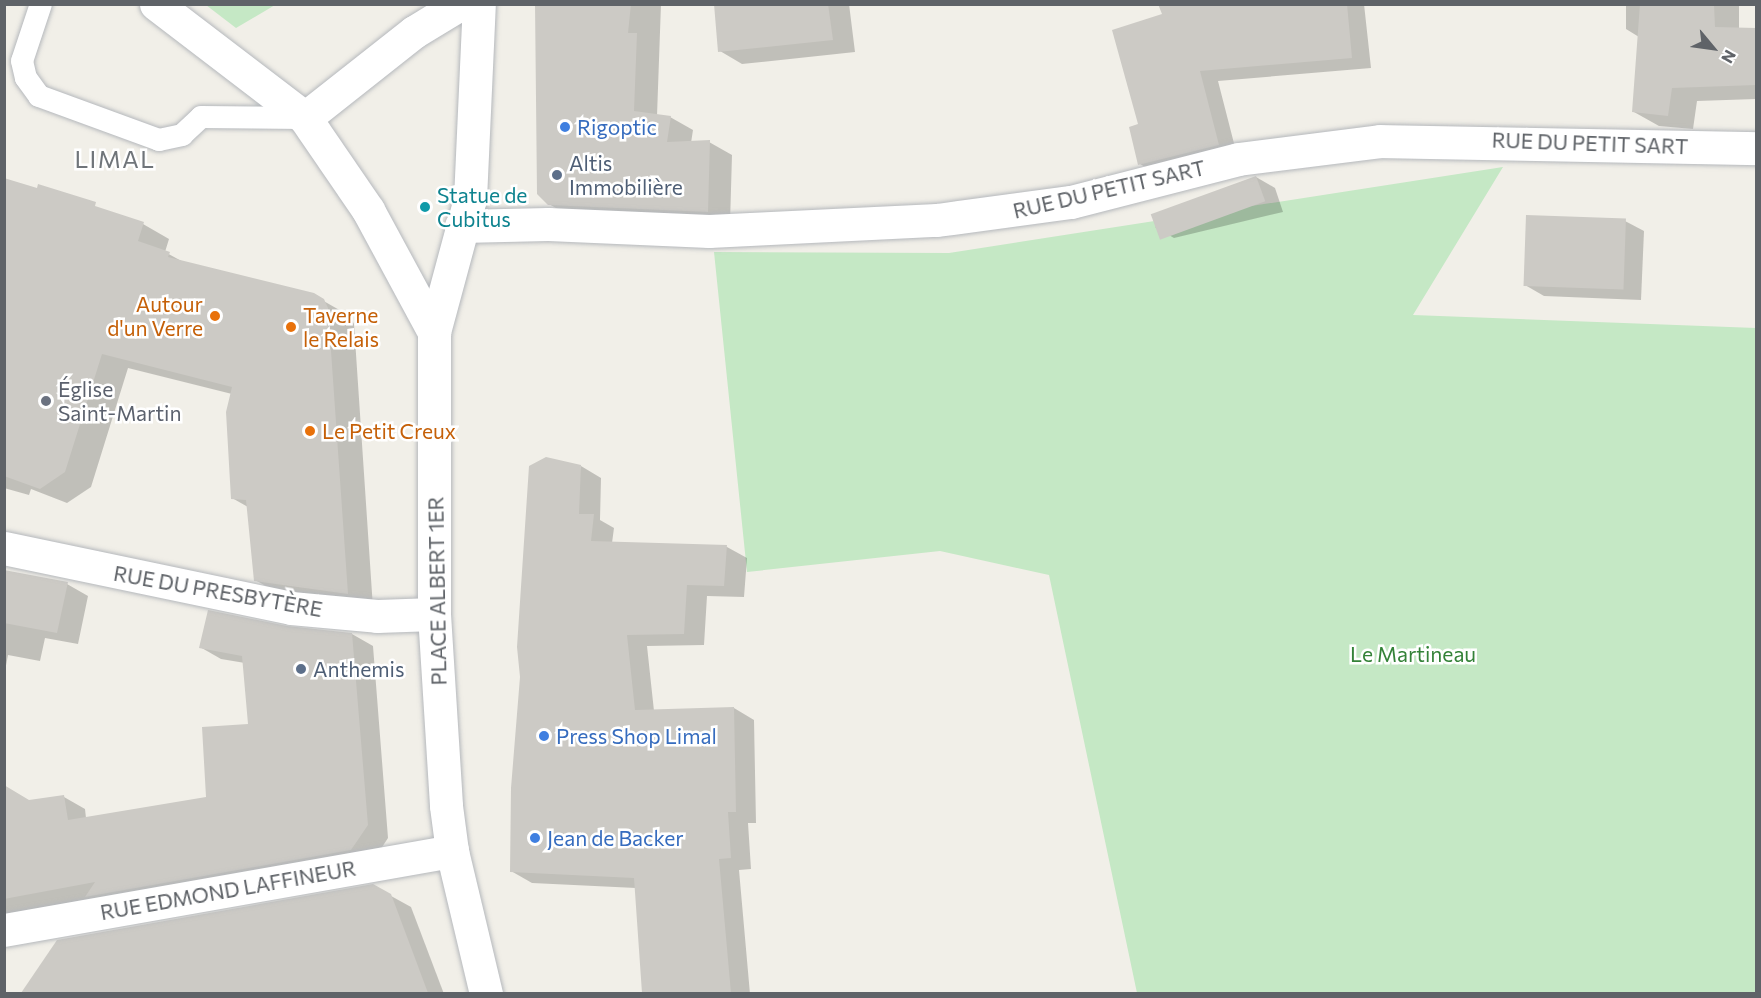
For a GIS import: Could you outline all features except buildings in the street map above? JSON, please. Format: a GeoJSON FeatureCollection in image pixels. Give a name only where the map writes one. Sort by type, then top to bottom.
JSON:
{"type":"FeatureCollection","features":[{"type":"Feature","properties":{"kind":"street","name":"PLACE ALBERT 1ER"},"geometry":{"type":"LineString","coordinates":[[156,4],[305,118],[368,210],[434,332]]}},
{"type":"Feature","properties":{"kind":"street"},"geometry":{"type":"LineString","coordinates":[[305,118],[414,32],[460,4]]}},
{"type":"Feature","properties":{"kind":"street","name":"PLACE ALBERT 1ER"},"geometry":{"type":"LineString","coordinates":[[479,4],[470,199],[434,332],[434,614],[452,851],[486,993]]}},
{"type":"Feature","properties":{"kind":"street","name":"RUE DU PETIT SART"},"geometry":{"type":"LineString","coordinates":[[461,226],[537,224],[709,231],[937,220],[1071,202],[1239,159],[1380,141],[1756,148]]}},
{"type":"Feature","properties":{"kind":"street","name":"RUE DU PRESBYTÈRE"},"geometry":{"type":"LineString","coordinates":[[4,548],[291,608],[377,616],[434,614]]}},
{"type":"Feature","properties":{"kind":"street","name":"RUE EDMOND LAFFINEUR"},"geometry":{"type":"LineString","coordinates":[[4,930],[452,851]]}},
{"type":"Feature","properties":{"kind":"lane"},"geometry":{"type":"LineString","coordinates":[[41,4],[22,61],[26,78],[39,96],[159,140],[182,135],[201,117],[305,118]]}},
{"type":"Feature","properties":{"kind":"green space"},"geometry":{"type":"Polygon","coordinates":[[[206,5],[275,5],[236,28],[206,5]]]}},
{"type":"Feature","properties":{"kind":"green space","name":"Le Martineau"},"geometry":{"type":"Polygon","coordinates":[[[1503,167],[1413,315],[1756,328],[1756,993],[1137,993],[1049,575],[940,551],[747,572],[714,252],[949,253],[1503,167]]]}},
{"type":"Feature","properties":{"kind":"place","name":"Rigoptic"},"geometry":{"type":"Point","coordinates":[565,127]}},
{"type":"Feature","properties":{"kind":"place","name":"Altis Immobilière"},"geometry":{"type":"Point","coordinates":[557,175]}},
{"type":"Feature","properties":{"kind":"place","name":"Statue de Cubitus"},"geometry":{"type":"Point","coordinates":[425,207]}},
{"type":"Feature","properties":{"kind":"place","name":"Autour d'un Verre"},"geometry":{"type":"Point","coordinates":[215,316]}},
{"type":"Feature","properties":{"kind":"place","name":"Taverne le Relais"},"geometry":{"type":"Point","coordinates":[291,327]}},
{"type":"Feature","properties":{"kind":"place","name":"Église Saint-Martin"},"geometry":{"type":"Point","coordinates":[46,401]}},
{"type":"Feature","properties":{"kind":"place","name":"Le Petit Creux"},"geometry":{"type":"Point","coordinates":[310,431]}},
{"type":"Feature","properties":{"kind":"place","name":"Anthemis"},"geometry":{"type":"Point","coordinates":[301,669]}},
{"type":"Feature","properties":{"kind":"place","name":"Press Shop Limal"},"geometry":{"type":"Point","coordinates":[544,736]}},
{"type":"Feature","properties":{"kind":"place","name":"Jean de Backer"},"geometry":{"type":"Point","coordinates":[535,838]}},
{"type":"Feature","properties":{"kind":"district","name":"LIMAL"},"geometry":{"type":"Point","coordinates":[115,159]}}]}
